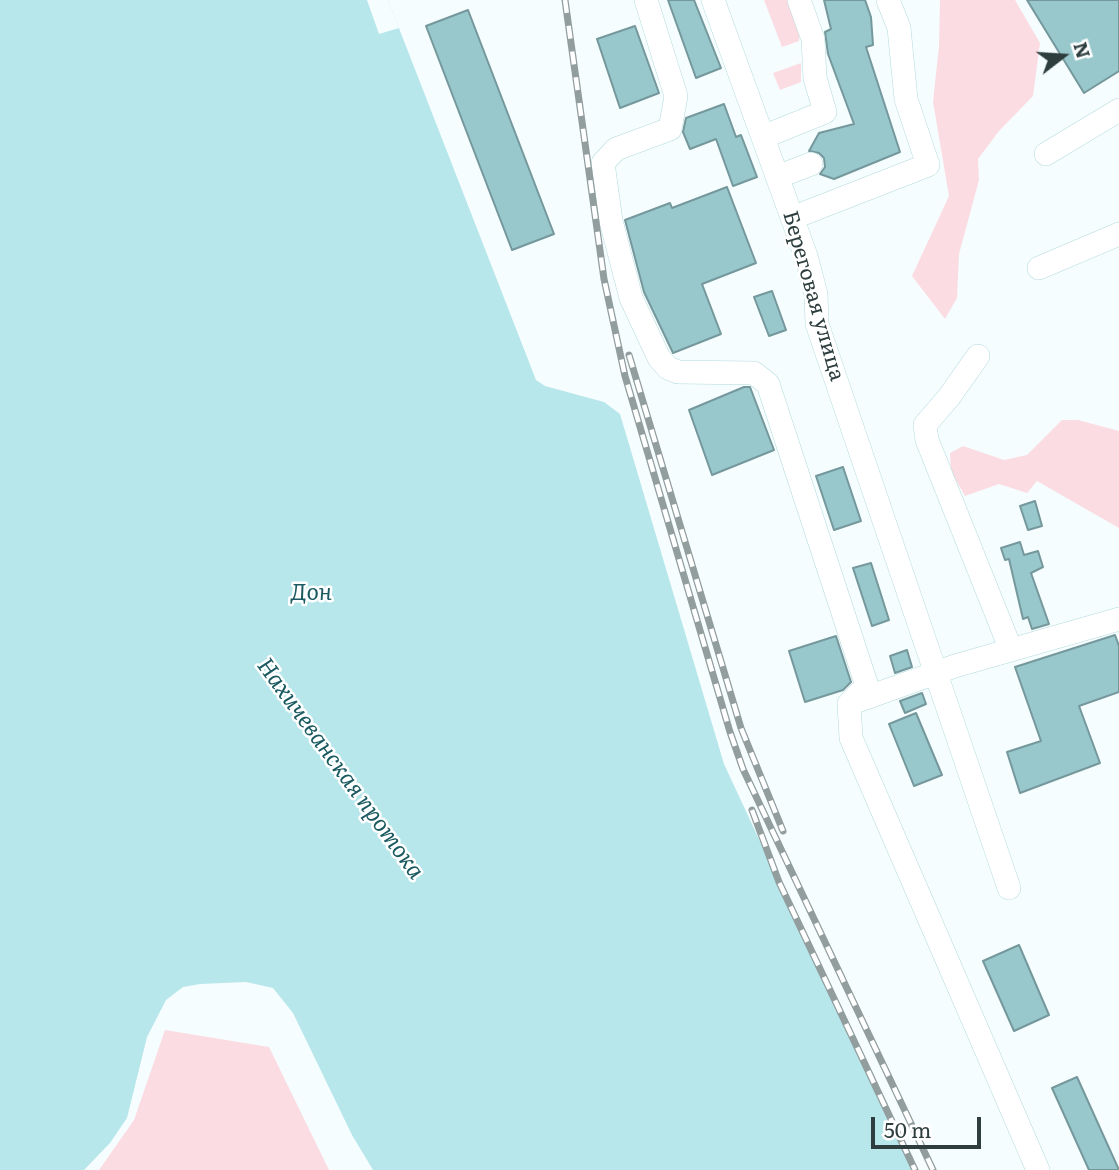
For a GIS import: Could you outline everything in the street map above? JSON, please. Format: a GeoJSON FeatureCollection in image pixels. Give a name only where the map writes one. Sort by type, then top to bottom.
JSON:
{"type":"FeatureCollection","features":[{"type":"Feature","properties":{"kind":"street"},"geometry":{"type":"LineString","coordinates":[[646,0],[676,96],[670,129],[616,149],[603,163],[611,222],[631,298],[659,358],[668,368],[678,372],[754,373],[768,384],[867,686],[849,704],[851,738],[1038,1170]]}},
{"type":"Feature","properties":{"kind":"street","name":"Береговая улица"},"geometry":{"type":"LineString","coordinates":[[713,0],[792,218],[816,294],[817,324],[1009,888]]}},
{"type":"Feature","properties":{"kind":"street"},"geometry":{"type":"LineString","coordinates":[[763,137],[825,112],[815,78],[813,39],[799,0]]}},
{"type":"Feature","properties":{"kind":"street"},"geometry":{"type":"LineString","coordinates":[[792,218],[928,165],[906,99],[899,28],[888,0]]}},
{"type":"Feature","properties":{"kind":"street"},"geometry":{"type":"LineString","coordinates":[[1046,154],[1119,110]]}},
{"type":"Feature","properties":{"kind":"street"},"geometry":{"type":"LineString","coordinates":[[777,177],[811,164]]}},
{"type":"Feature","properties":{"kind":"street"},"geometry":{"type":"LineString","coordinates":[[1039,268],[1119,234]]}},
{"type":"Feature","properties":{"kind":"street"},"geometry":{"type":"LineString","coordinates":[[978,356],[950,397],[925,425],[927,440],[1011,650]]}},
{"type":"Feature","properties":{"kind":"street"},"geometry":{"type":"LineString","coordinates":[[849,704],[936,673],[1119,619]]}},
{"type":"Feature","properties":{"kind":"shaded area"},"geometry":{"type":"Polygon","coordinates":[[[764,0],[788,0],[800,33],[799,41],[782,47],[764,0]]]}},
{"type":"Feature","properties":{"kind":"shaded area"},"geometry":{"type":"Polygon","coordinates":[[[940,0],[1015,0],[1040,43],[1033,96],[999,131],[978,159],[979,180],[959,254],[957,298],[945,319],[912,276],[949,196],[933,102],[939,46],[940,0]]]}},
{"type":"Feature","properties":{"kind":"shaded area"},"geometry":{"type":"Polygon","coordinates":[[[801,63],[801,82],[780,90],[773,73],[801,63]]]}},
{"type":"Feature","properties":{"kind":"shaded area"},"geometry":{"type":"Polygon","coordinates":[[[1062,420],[1078,420],[1119,431],[1119,528],[1037,481],[1027,493],[999,484],[965,496],[951,472],[950,453],[963,446],[1004,460],[1027,455],[1062,420]]]}},
{"type":"Feature","properties":{"kind":"shaded area"},"geometry":{"type":"Polygon","coordinates":[[[165,1030],[269,1047],[329,1170],[99,1170],[134,1120],[165,1030]]]}},
{"type":"Feature","properties":{"kind":"water","name":"Дон"},"geometry":{"type":"Polygon","coordinates":[[[0,0],[388,0],[536,380],[545,386],[604,402],[620,414],[724,764],[913,1170],[373,1170],[352,1135],[293,1013],[273,988],[246,982],[183,987],[166,1000],[147,1037],[127,1118],[110,1143],[84,1170],[0,1170],[0,0]]]}},
{"type":"Feature","properties":{"kind":"pier"},"geometry":{"type":"Polygon","coordinates":[[[367,0],[388,0],[399,28],[379,34],[367,0]]]}},
{"type":"Feature","properties":{"kind":"building"},"geometry":{"type":"Polygon","coordinates":[[[668,0],[694,0],[721,68],[696,78],[668,0]]]}},
{"type":"Feature","properties":{"kind":"building"},"geometry":{"type":"Polygon","coordinates":[[[824,0],[865,0],[871,17],[873,45],[866,47],[900,152],[834,179],[820,174],[825,167],[824,158],[819,153],[809,151],[819,133],[854,124],[828,54],[825,32],[831,29],[824,0]]]}},
{"type":"Feature","properties":{"kind":"building"},"geometry":{"type":"Polygon","coordinates":[[[1027,0],[1119,0],[1119,71],[1084,93],[1027,0]]]}},
{"type":"Feature","properties":{"kind":"building"},"geometry":{"type":"Polygon","coordinates":[[[468,10],[554,234],[512,250],[426,26],[468,10]]]}},
{"type":"Feature","properties":{"kind":"building"},"geometry":{"type":"Polygon","coordinates":[[[635,26],[659,93],[620,108],[597,39],[635,26]]]}},
{"type":"Feature","properties":{"kind":"building"},"geometry":{"type":"Polygon","coordinates":[[[724,104],[736,137],[741,135],[757,177],[733,186],[716,139],[690,149],[683,132],[686,118],[724,104]]]}},
{"type":"Feature","properties":{"kind":"building"},"geometry":{"type":"Polygon","coordinates":[[[727,187],[756,263],[702,284],[721,334],[673,353],[644,292],[625,220],[670,203],[672,208],[727,187]]]}},
{"type":"Feature","properties":{"kind":"building"},"geometry":{"type":"Polygon","coordinates":[[[772,291],[786,330],[769,336],[754,297],[772,291]]]}},
{"type":"Feature","properties":{"kind":"building"},"geometry":{"type":"Polygon","coordinates":[[[744,387],[750,387],[774,450],[712,475],[689,410],[744,387]]]}},
{"type":"Feature","properties":{"kind":"building"},"geometry":{"type":"Polygon","coordinates":[[[843,467],[861,521],[834,530],[816,476],[843,467]]]}},
{"type":"Feature","properties":{"kind":"building"},"geometry":{"type":"Polygon","coordinates":[[[1035,501],[1042,526],[1028,530],[1020,506],[1035,501]]]}},
{"type":"Feature","properties":{"kind":"building"},"geometry":{"type":"Polygon","coordinates":[[[1020,542],[1024,555],[1038,551],[1043,567],[1031,573],[1049,624],[1032,629],[1028,617],[1023,619],[1009,559],[1005,560],[1001,548],[1020,542]]]}},
{"type":"Feature","properties":{"kind":"building"},"geometry":{"type":"Polygon","coordinates":[[[871,563],[889,620],[872,626],[853,568],[871,563]]]}},
{"type":"Feature","properties":{"kind":"building"},"geometry":{"type":"Polygon","coordinates":[[[1115,635],[1119,646],[1119,692],[1079,706],[1100,763],[1020,793],[1007,752],[1041,741],[1015,667],[1115,635]]]}},
{"type":"Feature","properties":{"kind":"building"},"geometry":{"type":"Polygon","coordinates":[[[836,636],[851,682],[843,690],[805,702],[789,651],[836,636]]]}},
{"type":"Feature","properties":{"kind":"building"},"geometry":{"type":"Polygon","coordinates":[[[907,650],[912,667],[895,673],[890,656],[907,650]]]}},
{"type":"Feature","properties":{"kind":"building"},"geometry":{"type":"Polygon","coordinates":[[[922,693],[926,704],[905,713],[900,701],[922,693]]]}},
{"type":"Feature","properties":{"kind":"building"},"geometry":{"type":"Polygon","coordinates":[[[916,713],[942,775],[914,786],[889,724],[916,713]]]}},
{"type":"Feature","properties":{"kind":"building"},"geometry":{"type":"Polygon","coordinates":[[[1019,945],[1049,1015],[1014,1031],[983,961],[1019,945]]]}},
{"type":"Feature","properties":{"kind":"building"},"geometry":{"type":"Polygon","coordinates":[[[1077,1077],[1119,1170],[1089,1170],[1052,1088],[1077,1077]]]}},
{"type":"Feature","properties":{"kind":"railway"},"geometry":{"type":"LineString","coordinates":[[565,0],[604,279],[625,376],[730,732],[743,769],[933,1170]]}},
{"type":"Feature","properties":{"kind":"railway"},"geometry":{"type":"LineString","coordinates":[[629,355],[741,728],[783,831]]}},
{"type":"Feature","properties":{"kind":"railway"},"geometry":{"type":"LineString","coordinates":[[752,810],[779,882],[915,1170]]}},
{"type":"Feature","properties":{"kind":"water label","name":"Нахичеванская протока"},"geometry":{"type":"Point","coordinates":[340,769]}}]}
